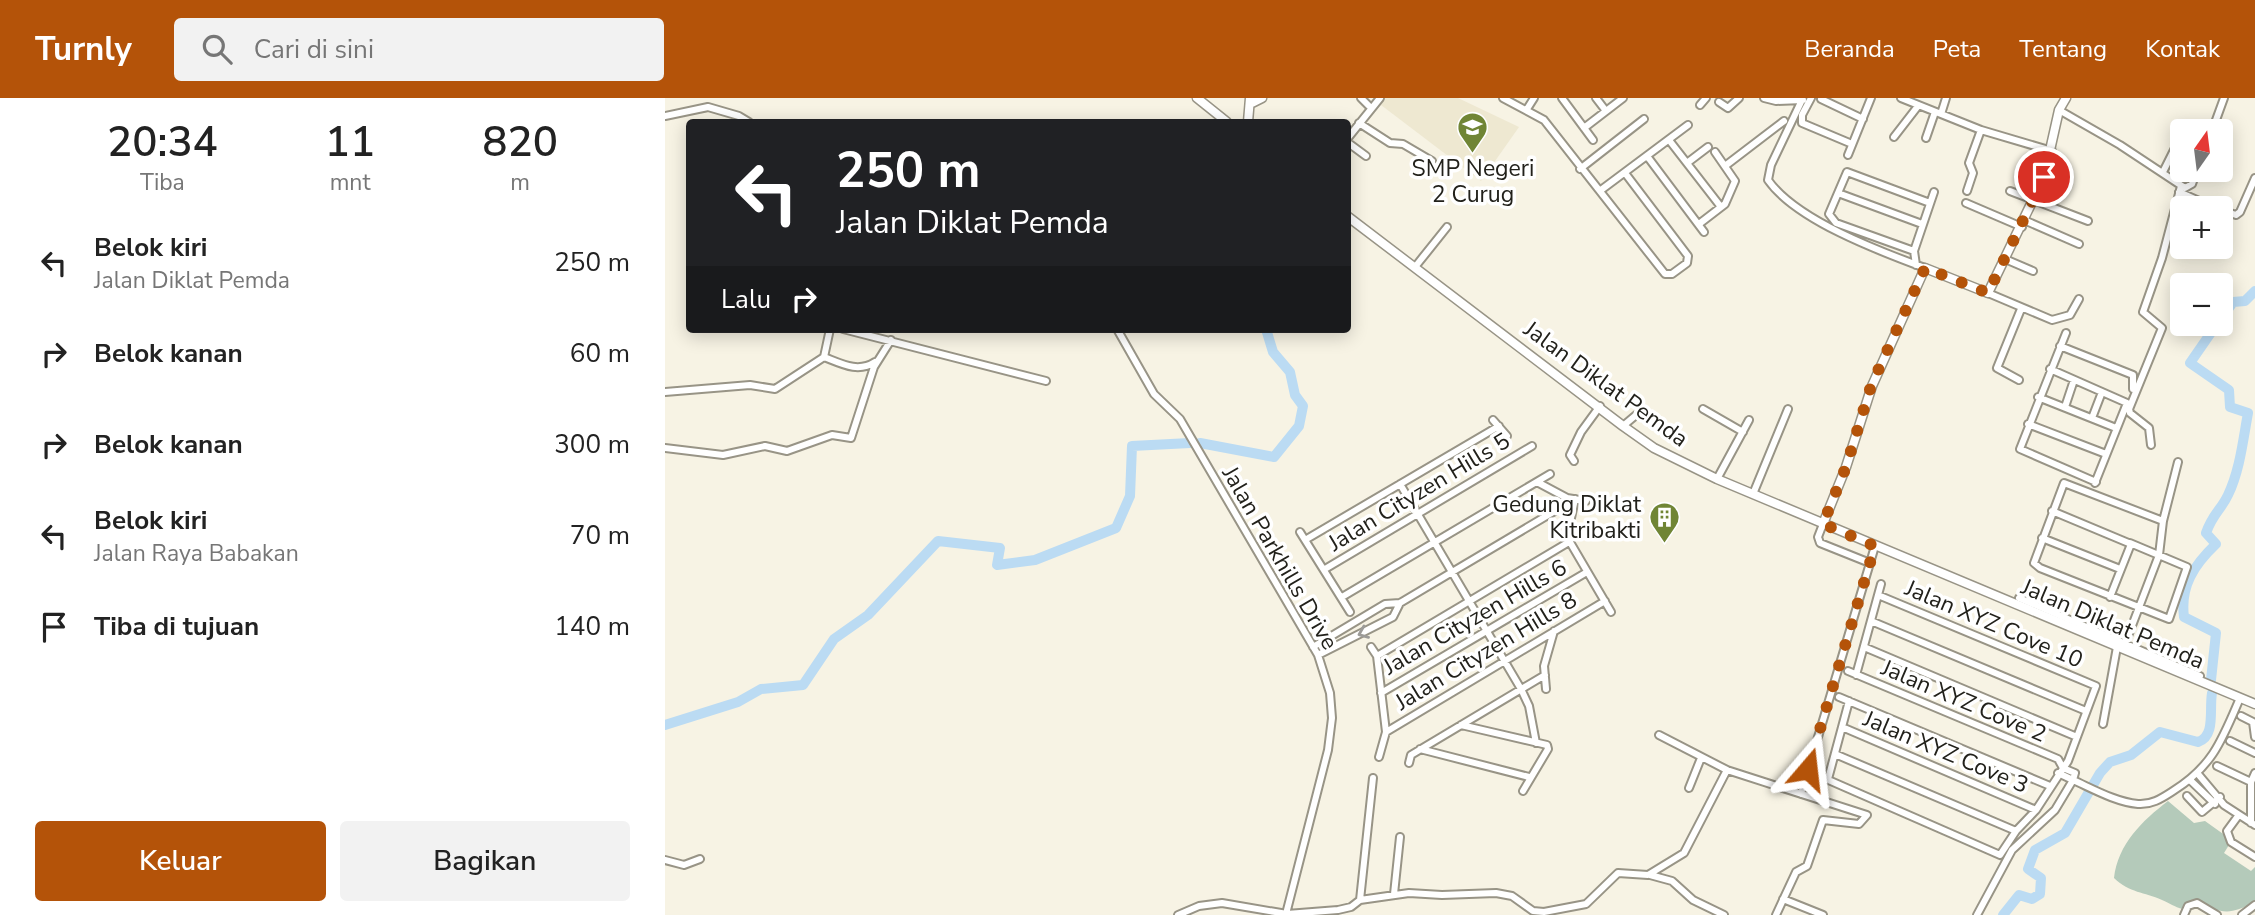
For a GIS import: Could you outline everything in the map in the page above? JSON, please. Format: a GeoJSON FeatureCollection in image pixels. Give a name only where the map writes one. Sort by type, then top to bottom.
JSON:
{"type":"FeatureCollection","features":[{"type":"Feature","properties":{"kind":"street"},"geometry":{"type":"LineString","coordinates":[[1197,98],[1223,119]]}},
{"type":"Feature","properties":{"kind":"street"},"geometry":{"type":"LineString","coordinates":[[1248,119],[1250,101],[1262,98]]}},
{"type":"Feature","properties":{"kind":"street"},"geometry":{"type":"LineString","coordinates":[[1361,98],[1371,108]]}},
{"type":"Feature","properties":{"kind":"street"},"geometry":{"type":"LineString","coordinates":[[1351,134],[1380,98]]}},
{"type":"Feature","properties":{"kind":"street"},"geometry":{"type":"LineString","coordinates":[[1503,98],[1544,120],[1665,274],[1672,274],[1687,263],[1688,256],[1625,173]]}},
{"type":"Feature","properties":{"kind":"street"},"geometry":{"type":"LineString","coordinates":[[1527,109],[1534,98]]}},
{"type":"Feature","properties":{"kind":"street"},"geometry":{"type":"LineString","coordinates":[[1562,98],[1593,139]]}},
{"type":"Feature","properties":{"kind":"street"},"geometry":{"type":"LineString","coordinates":[[1596,98],[1606,111]]}},
{"type":"Feature","properties":{"kind":"street"},"geometry":{"type":"LineString","coordinates":[[1584,128],[1623,98]]}},
{"type":"Feature","properties":{"kind":"street"},"geometry":{"type":"LineString","coordinates":[[1700,105],[1706,98]]}},
{"type":"Feature","properties":{"kind":"street"},"geometry":{"type":"LineString","coordinates":[[1719,102],[1728,108],[1739,98]]}},
{"type":"Feature","properties":{"kind":"street"},"geometry":{"type":"LineString","coordinates":[[1764,98],[1803,100],[1771,165],[1768,180],[1801,213],[1921,267],[2052,320],[2067,317],[2079,299]]}},
{"type":"Feature","properties":{"kind":"street"},"geometry":{"type":"LineString","coordinates":[[1811,98],[1802,116],[1803,123],[1852,144]]}},
{"type":"Feature","properties":{"kind":"street"},"geometry":{"type":"LineString","coordinates":[[1821,98],[1863,119]]}},
{"type":"Feature","properties":{"kind":"street"},"geometry":{"type":"LineString","coordinates":[[1848,155],[1871,98]]}},
{"type":"Feature","properties":{"kind":"street"},"geometry":{"type":"LineString","coordinates":[[1901,98],[1982,130],[2052,150]]}},
{"type":"Feature","properties":{"kind":"street"},"geometry":{"type":"LineString","coordinates":[[1926,138],[1946,98]]}},
{"type":"Feature","properties":{"kind":"street"},"geometry":{"type":"LineString","coordinates":[[1988,293],[2034,200],[2052,150],[2059,110],[2066,98]]}},
{"type":"Feature","properties":{"kind":"street"},"geometry":{"type":"LineString","coordinates":[[2216,119],[2224,98]]}},
{"type":"Feature","properties":{"kind":"street"},"geometry":{"type":"LineString","coordinates":[[1894,137],[1918,106]]}},
{"type":"Feature","properties":{"kind":"street"},"geometry":{"type":"LineString","coordinates":[[665,116],[708,107],[744,119]]}},
{"type":"Feature","properties":{"kind":"street"},"geometry":{"type":"LineString","coordinates":[[2059,110],[2163,172],[2180,189],[2193,196]]}},
{"type":"Feature","properties":{"kind":"street"},"geometry":{"type":"LineString","coordinates":[[1580,169],[1644,119]]}},
{"type":"Feature","properties":{"kind":"street"},"geometry":{"type":"LineString","coordinates":[[1725,166],[1784,121]]}},
{"type":"Feature","properties":{"kind":"street"},"geometry":{"type":"LineString","coordinates":[[1359,123],[1390,143],[1403,144],[1432,161]]}},
{"type":"Feature","properties":{"kind":"street"},"geometry":{"type":"LineString","coordinates":[[1601,190],[1688,125]]}},
{"type":"Feature","properties":{"kind":"street"},"geometry":{"type":"LineString","coordinates":[[1967,191],[1973,173],[1969,163],[1982,130]]}},
{"type":"Feature","properties":{"kind":"street"},"geometry":{"type":"LineString","coordinates":[[1669,140],[1721,207]]}},
{"type":"Feature","properties":{"kind":"street"},"geometry":{"type":"LineString","coordinates":[[1351,143],[1366,156]]}},
{"type":"Feature","properties":{"kind":"street"},"geometry":{"type":"LineString","coordinates":[[1687,163],[1708,147]]}},
{"type":"Feature","properties":{"kind":"street"},"geometry":{"type":"LineString","coordinates":[[1699,224],[1721,207],[1735,181],[1715,152]]}},
{"type":"Feature","properties":{"kind":"street"},"geometry":{"type":"LineString","coordinates":[[1647,156],[1704,232]]}},
{"type":"Feature","properties":{"kind":"street"},"geometry":{"type":"LineString","coordinates":[[2163,172],[2170,158]]}},
{"type":"Feature","properties":{"kind":"street"},"geometry":{"type":"LineString","coordinates":[[1914,251],[1831,219],[1829,214],[1849,172],[1930,203]]}},
{"type":"Feature","properties":{"kind":"street"},"geometry":{"type":"LineString","coordinates":[[2233,214],[2240,212],[2255,178]]}},
{"type":"Feature","properties":{"kind":"street"},"geometry":{"type":"LineString","coordinates":[[2180,189],[2190,187],[2192,182]]}},
{"type":"Feature","properties":{"kind":"street"},"geometry":{"type":"LineString","coordinates":[[2151,445],[2149,428],[2130,414],[2129,409],[2162,328],[2143,312],[2162,258],[2180,189]]}},
{"type":"Feature","properties":{"kind":"street"},"geometry":{"type":"LineString","coordinates":[[2010,191],[2088,220]]}},
{"type":"Feature","properties":{"kind":"street"},"geometry":{"type":"LineString","coordinates":[[1870,562],[1820,543],[1818,537],[1846,467],[1871,386],[1921,267],[1914,251],[1934,192]]}},
{"type":"Feature","properties":{"kind":"street"},"geometry":{"type":"LineString","coordinates":[[1838,193],[1922,224]]}},
{"type":"Feature","properties":{"kind":"street"},"geometry":{"type":"LineString","coordinates":[[1966,203],[2080,244]]}},
{"type":"Feature","properties":{"kind":"street","name":"Jalan Diklat Pemda"},"geometry":{"type":"LineString","coordinates":[[1351,219],[1654,448],[1717,480],[1875,546],[2052,615],[2255,704]]}},
{"type":"Feature","properties":{"kind":"street"},"geometry":{"type":"LineString","coordinates":[[1415,267],[1447,227]]}},
{"type":"Feature","properties":{"kind":"street"},"geometry":{"type":"LineString","coordinates":[[2005,258],[2033,271]]}},
{"type":"Feature","properties":{"kind":"street"},"geometry":{"type":"LineString","coordinates":[[2019,380],[1997,368],[2021,309]]}},
{"type":"Feature","properties":{"kind":"street"},"geometry":{"type":"LineString","coordinates":[[665,392],[750,385],[773,390],[824,357],[829,333]]}},
{"type":"Feature","properties":{"kind":"street"},"geometry":{"type":"LineString","coordinates":[[860,333],[922,347],[933,354],[1046,381]]}},
{"type":"Feature","properties":{"kind":"street","name":"Jalan Parkhills Drive"},"geometry":{"type":"LineString","coordinates":[[1119,333],[1154,394],[1180,419],[1318,655],[1330,694],[1332,718],[1328,750],[1285,913]]}},
{"type":"Feature","properties":{"kind":"street"},"geometry":{"type":"LineString","coordinates":[[2066,333],[2038,397],[2020,449],[2096,482]]}},
{"type":"Feature","properties":{"kind":"street"},"geometry":{"type":"LineString","coordinates":[[665,448],[723,455],[765,446],[787,451],[832,435],[851,438],[874,367],[891,340]]}},
{"type":"Feature","properties":{"kind":"street"},"geometry":{"type":"LineString","coordinates":[[2060,346],[2133,375],[2135,386],[2092,492]]}},
{"type":"Feature","properties":{"kind":"street"},"geometry":{"type":"LineString","coordinates":[[824,357],[853,368],[867,367],[879,360]]}},
{"type":"Feature","properties":{"kind":"street"},"geometry":{"type":"LineString","coordinates":[[2050,369],[2127,402]]}},
{"type":"Feature","properties":{"kind":"street"},"geometry":{"type":"LineString","coordinates":[[2065,407],[2074,380]]}},
{"type":"Feature","properties":{"kind":"street"},"geometry":{"type":"LineString","coordinates":[[2092,418],[2102,392]]}},
{"type":"Feature","properties":{"kind":"street"},"geometry":{"type":"LineString","coordinates":[[2038,397],[2116,428]]}},
{"type":"Feature","properties":{"kind":"street"},"geometry":{"type":"LineString","coordinates":[[1574,461],[1570,454],[1575,443],[1599,406]]}},
{"type":"Feature","properties":{"kind":"street"},"geometry":{"type":"LineString","coordinates":[[1703,409],[1743,432]]}},
{"type":"Feature","properties":{"kind":"street"},"geometry":{"type":"LineString","coordinates":[[1753,494],[1788,409]]}},
{"type":"Feature","properties":{"kind":"street"},"geometry":{"type":"LineString","coordinates":[[1623,425],[1642,410]]}},
{"type":"Feature","properties":{"kind":"street"},"geometry":{"type":"LineString","coordinates":[[1493,420],[1507,436]]}},
{"type":"Feature","properties":{"kind":"street"},"geometry":{"type":"LineString","coordinates":[[1717,480],[1749,420]]}},
{"type":"Feature","properties":{"kind":"street"},"geometry":{"type":"LineString","coordinates":[[2028,424],[2106,454]]}},
{"type":"Feature","properties":{"kind":"street"},"geometry":{"type":"LineString","coordinates":[[1305,540],[1499,426]]}},
{"type":"Feature","properties":{"kind":"street","name":"Jalan Cityzen Hills 5"},"geometry":{"type":"LineString","coordinates":[[1325,569],[1532,446]]}},
{"type":"Feature","properties":{"kind":"street"},"geometry":{"type":"LineString","coordinates":[[2103,724],[2122,646],[2159,555],[2163,521],[2178,462]]}},
{"type":"Feature","properties":{"kind":"street"},"geometry":{"type":"LineString","coordinates":[[2052,512],[2187,567],[2170,618],[2138,608],[2035,565],[2034,556],[2042,538],[2052,512],[2069,471]]}},
{"type":"Feature","properties":{"kind":"street"},"geometry":{"type":"LineString","coordinates":[[1342,597],[1550,474]]}},
{"type":"Feature","properties":{"kind":"street"},"geometry":{"type":"LineString","coordinates":[[1537,482],[1567,499],[1586,501]]}},
{"type":"Feature","properties":{"kind":"street"},"geometry":{"type":"LineString","coordinates":[[2064,483],[2163,521]]}},
{"type":"Feature","properties":{"kind":"street"},"geometry":{"type":"LineString","coordinates":[[1400,484],[1521,689],[1529,706],[1537,743]]}},
{"type":"Feature","properties":{"kind":"street"},"geometry":{"type":"LineString","coordinates":[[1313,647],[1385,604],[1400,603],[1575,499]]}},
{"type":"Feature","properties":{"kind":"street"},"geometry":{"type":"LineString","coordinates":[[1575,499],[1566,537],[1611,612]]}},
{"type":"Feature","properties":{"kind":"street"},"geometry":{"type":"LineString","coordinates":[[1300,533],[1315,552],[1350,612]]}},
{"type":"Feature","properties":{"kind":"street"},"geometry":{"type":"LineString","coordinates":[[2042,538],[2120,569]]}},
{"type":"Feature","properties":{"kind":"street"},"geometry":{"type":"LineString","coordinates":[[1377,656],[1569,542]]}},
{"type":"Feature","properties":{"kind":"street"},"geometry":{"type":"LineString","coordinates":[[2110,597],[2130,543]]}},
{"type":"Feature","properties":{"kind":"street"},"geometry":{"type":"LineString","coordinates":[[1801,794],[1875,546]]}},
{"type":"Feature","properties":{"kind":"street","name":"Jalan Cityzen Hills 6"},"geometry":{"type":"LineString","coordinates":[[1381,693],[1587,572]]}},
{"type":"Feature","properties":{"kind":"street"},"geometry":{"type":"LineString","coordinates":[[1856,674],[1881,584]]}},
{"type":"Feature","properties":{"kind":"street","name":"Jalan XYZ Cove 10"},"geometry":{"type":"LineString","coordinates":[[1878,595],[2096,686],[2086,711]]}},
{"type":"Feature","properties":{"kind":"street"},"geometry":{"type":"LineString","coordinates":[[2019,598],[2052,615]]}},
{"type":"Feature","properties":{"kind":"street","name":"Jalan Cityzen Hills 8"},"geometry":{"type":"LineString","coordinates":[[1386,732],[1605,601]]}},
{"type":"Feature","properties":{"kind":"street"},"geometry":{"type":"LineString","coordinates":[[1318,655],[1393,617],[1400,603]]}},
{"type":"Feature","properties":{"kind":"street"},"geometry":{"type":"LineString","coordinates":[[1817,775],[2000,855],[2016,831],[2036,810],[2077,737],[2086,711],[1871,621]]}},
{"type":"Feature","properties":{"kind":"street"},"geometry":{"type":"LineString","coordinates":[[1546,690],[1544,666],[1554,631]]}},
{"type":"Feature","properties":{"kind":"street"},"geometry":{"type":"LineString","coordinates":[[1371,647],[1377,656],[1386,732],[1379,757]]}},
{"type":"Feature","properties":{"kind":"street"},"geometry":{"type":"LineString","coordinates":[[1864,648],[2077,737]]}},
{"type":"Feature","properties":{"kind":"street"},"geometry":{"type":"LineString","coordinates":[[2159,661],[2200,676]]}},
{"type":"Feature","properties":{"kind":"street","name":"Jalan XYZ Cove 2"},"geometry":{"type":"LineString","coordinates":[[1847,671],[2058,759],[2060,771],[2075,773],[2073,780]]}},
{"type":"Feature","properties":{"kind":"street"},"geometry":{"type":"LineString","coordinates":[[1409,763],[1412,755],[1545,675]]}},
{"type":"Feature","properties":{"kind":"street"},"geometry":{"type":"LineString","coordinates":[[1839,697],[2050,786]]}},
{"type":"Feature","properties":{"kind":"street"},"geometry":{"type":"LineString","coordinates":[[1977,915],[2012,850],[2055,810],[2073,780],[2121,801],[2148,804],[2198,774],[2221,741],[2240,698]]}},
{"type":"Feature","properties":{"kind":"street"},"geometry":{"type":"LineString","coordinates":[[1828,779],[1849,701]]}},
{"type":"Feature","properties":{"kind":"street"},"geometry":{"type":"LineString","coordinates":[[2241,716],[2253,722],[2255,737]]}},
{"type":"Feature","properties":{"kind":"street"},"geometry":{"type":"LineString","coordinates":[[1461,725],[1547,746],[1548,749],[1523,791]]}},
{"type":"Feature","properties":{"kind":"street","name":"Jalan XYZ Cove 3"},"geometry":{"type":"LineString","coordinates":[[1842,727],[2036,810]]}},
{"type":"Feature","properties":{"kind":"street"},"geometry":{"type":"LineString","coordinates":[[1659,735],[1727,770],[1867,815],[1859,824],[1823,820],[1807,866],[1797,871],[1776,915]]}},
{"type":"Feature","properties":{"kind":"street"},"geometry":{"type":"LineString","coordinates":[[2230,741],[2255,752]]}},
{"type":"Feature","properties":{"kind":"street"},"geometry":{"type":"LineString","coordinates":[[1420,750],[1529,777]]}},
{"type":"Feature","properties":{"kind":"street"},"geometry":{"type":"LineString","coordinates":[[1835,754],[2016,831]]}},
{"type":"Feature","properties":{"kind":"street"},"geometry":{"type":"LineString","coordinates":[[1689,788],[1701,758]]}},
{"type":"Feature","properties":{"kind":"street"},"geometry":{"type":"LineString","coordinates":[[2217,766],[2251,782]]}},
{"type":"Feature","properties":{"kind":"street"},"geometry":{"type":"LineString","coordinates":[[1648,875],[1684,853],[1727,770]]}},
{"type":"Feature","properties":{"kind":"street"},"geometry":{"type":"LineString","coordinates":[[2253,824],[2251,782],[2255,773]]}},
{"type":"Feature","properties":{"kind":"street"},"geometry":{"type":"LineString","coordinates":[[2198,774],[2224,805],[2253,824]]}},
{"type":"Feature","properties":{"kind":"street"},"geometry":{"type":"LineString","coordinates":[[1360,900],[1373,778]]}},
{"type":"Feature","properties":{"kind":"street"},"geometry":{"type":"LineString","coordinates":[[2190,780],[2212,804],[2224,805]]}},
{"type":"Feature","properties":{"kind":"street"},"geometry":{"type":"LineString","coordinates":[[2187,796],[2202,811],[2220,797]]}},
{"type":"Feature","properties":{"kind":"street"},"geometry":{"type":"LineString","coordinates":[[2238,816],[2227,831],[2231,842],[2255,858]]}},
{"type":"Feature","properties":{"kind":"street"},"geometry":{"type":"LineString","coordinates":[[1394,894],[1400,837]]}},
{"type":"Feature","properties":{"kind":"street"},"geometry":{"type":"LineString","coordinates":[[665,860],[684,865],[700,859]]}},
{"type":"Feature","properties":{"kind":"street"},"geometry":{"type":"LineString","coordinates":[[1178,915],[1199,906],[1222,903],[1285,913],[1338,910],[1351,907],[1360,900],[1394,894],[1496,893],[1511,896],[1533,911],[1544,912],[1586,904],[1618,873],[1648,875],[1672,881],[1693,900],[1724,915]]}},
{"type":"Feature","properties":{"kind":"street"},"geometry":{"type":"LineString","coordinates":[[1783,899],[1823,915]]}},
{"type":"Feature","properties":{"kind":"street"},"geometry":{"type":"LineString","coordinates":[[2183,915],[2188,906],[2197,902],[2217,915]]}},
{"type":"Feature","properties":{"kind":"street"},"geometry":{"type":"LineString","coordinates":[[2242,915],[2255,905]]}},
{"type":"Feature","properties":{"kind":"shaded area","name":"SMP Negeri 2 Curug"},"geometry":{"type":"Polygon","coordinates":[[[1384,98],[1458,98],[1519,127],[1481,181],[1381,105],[1384,98]]]}},
{"type":"Feature","properties":{"kind":"green space"},"geometry":{"type":"Polygon","coordinates":[[[2168,801],[2194,823],[2205,821],[2226,836],[2229,845],[2224,853],[2251,871],[2255,867],[2255,902],[2225,911],[2196,899],[2186,904],[2183,909],[2131,889],[2114,878],[2120,854],[2133,834],[2168,801]]]}},
{"type":"Feature","properties":{"kind":"waterway"},"geometry":{"type":"LineString","coordinates":[[2233,302],[2245,301],[2255,291]]}},
{"type":"Feature","properties":{"kind":"waterway"},"geometry":{"type":"LineString","coordinates":[[1200,443],[1274,457],[1299,426],[1303,406],[1295,395],[1290,372],[1273,352],[1267,333]]}},
{"type":"Feature","properties":{"kind":"waterway"},"geometry":{"type":"LineString","coordinates":[[2209,336],[2190,363],[2229,390],[2230,407],[2248,413],[2241,455],[2232,485],[2206,533],[2216,544],[2195,568],[2184,595],[2184,617],[2216,633],[2211,680]]}},
{"type":"Feature","properties":{"kind":"waterway"},"geometry":{"type":"LineString","coordinates":[[665,725],[738,702],[761,689],[803,685],[834,639],[868,615],[938,541],[1000,548],[997,565],[1035,560],[1116,528],[1130,496],[1132,446],[1190,443]]}},
{"type":"Feature","properties":{"kind":"waterway"},"geometry":{"type":"LineString","coordinates":[[2003,915],[2019,895],[2032,899],[2040,894],[2041,878],[2028,869],[2035,850],[2065,833],[2100,773],[2110,762],[2131,755],[2160,732],[2198,742],[2204,739],[2210,728],[2212,693]]}},
{"type":"Feature","properties":{"kind":"place","name":"SMP Negeri 2 Curug"},"geometry":{"type":"Point","coordinates":[1473,154]}},
{"type":"Feature","properties":{"kind":"place","name":"Gedung Diklat Kitribakti"},"geometry":{"type":"Point","coordinates":[1664,544]}},
{"type":"Feature","properties":{"kind":"route"},"geometry":{"type":"LineString","coordinates":[[1808,769],[1875,546],[1823,524],[1846,467],[1871,386],[1925,268],[1988,293],[2044,177]]}}]}
